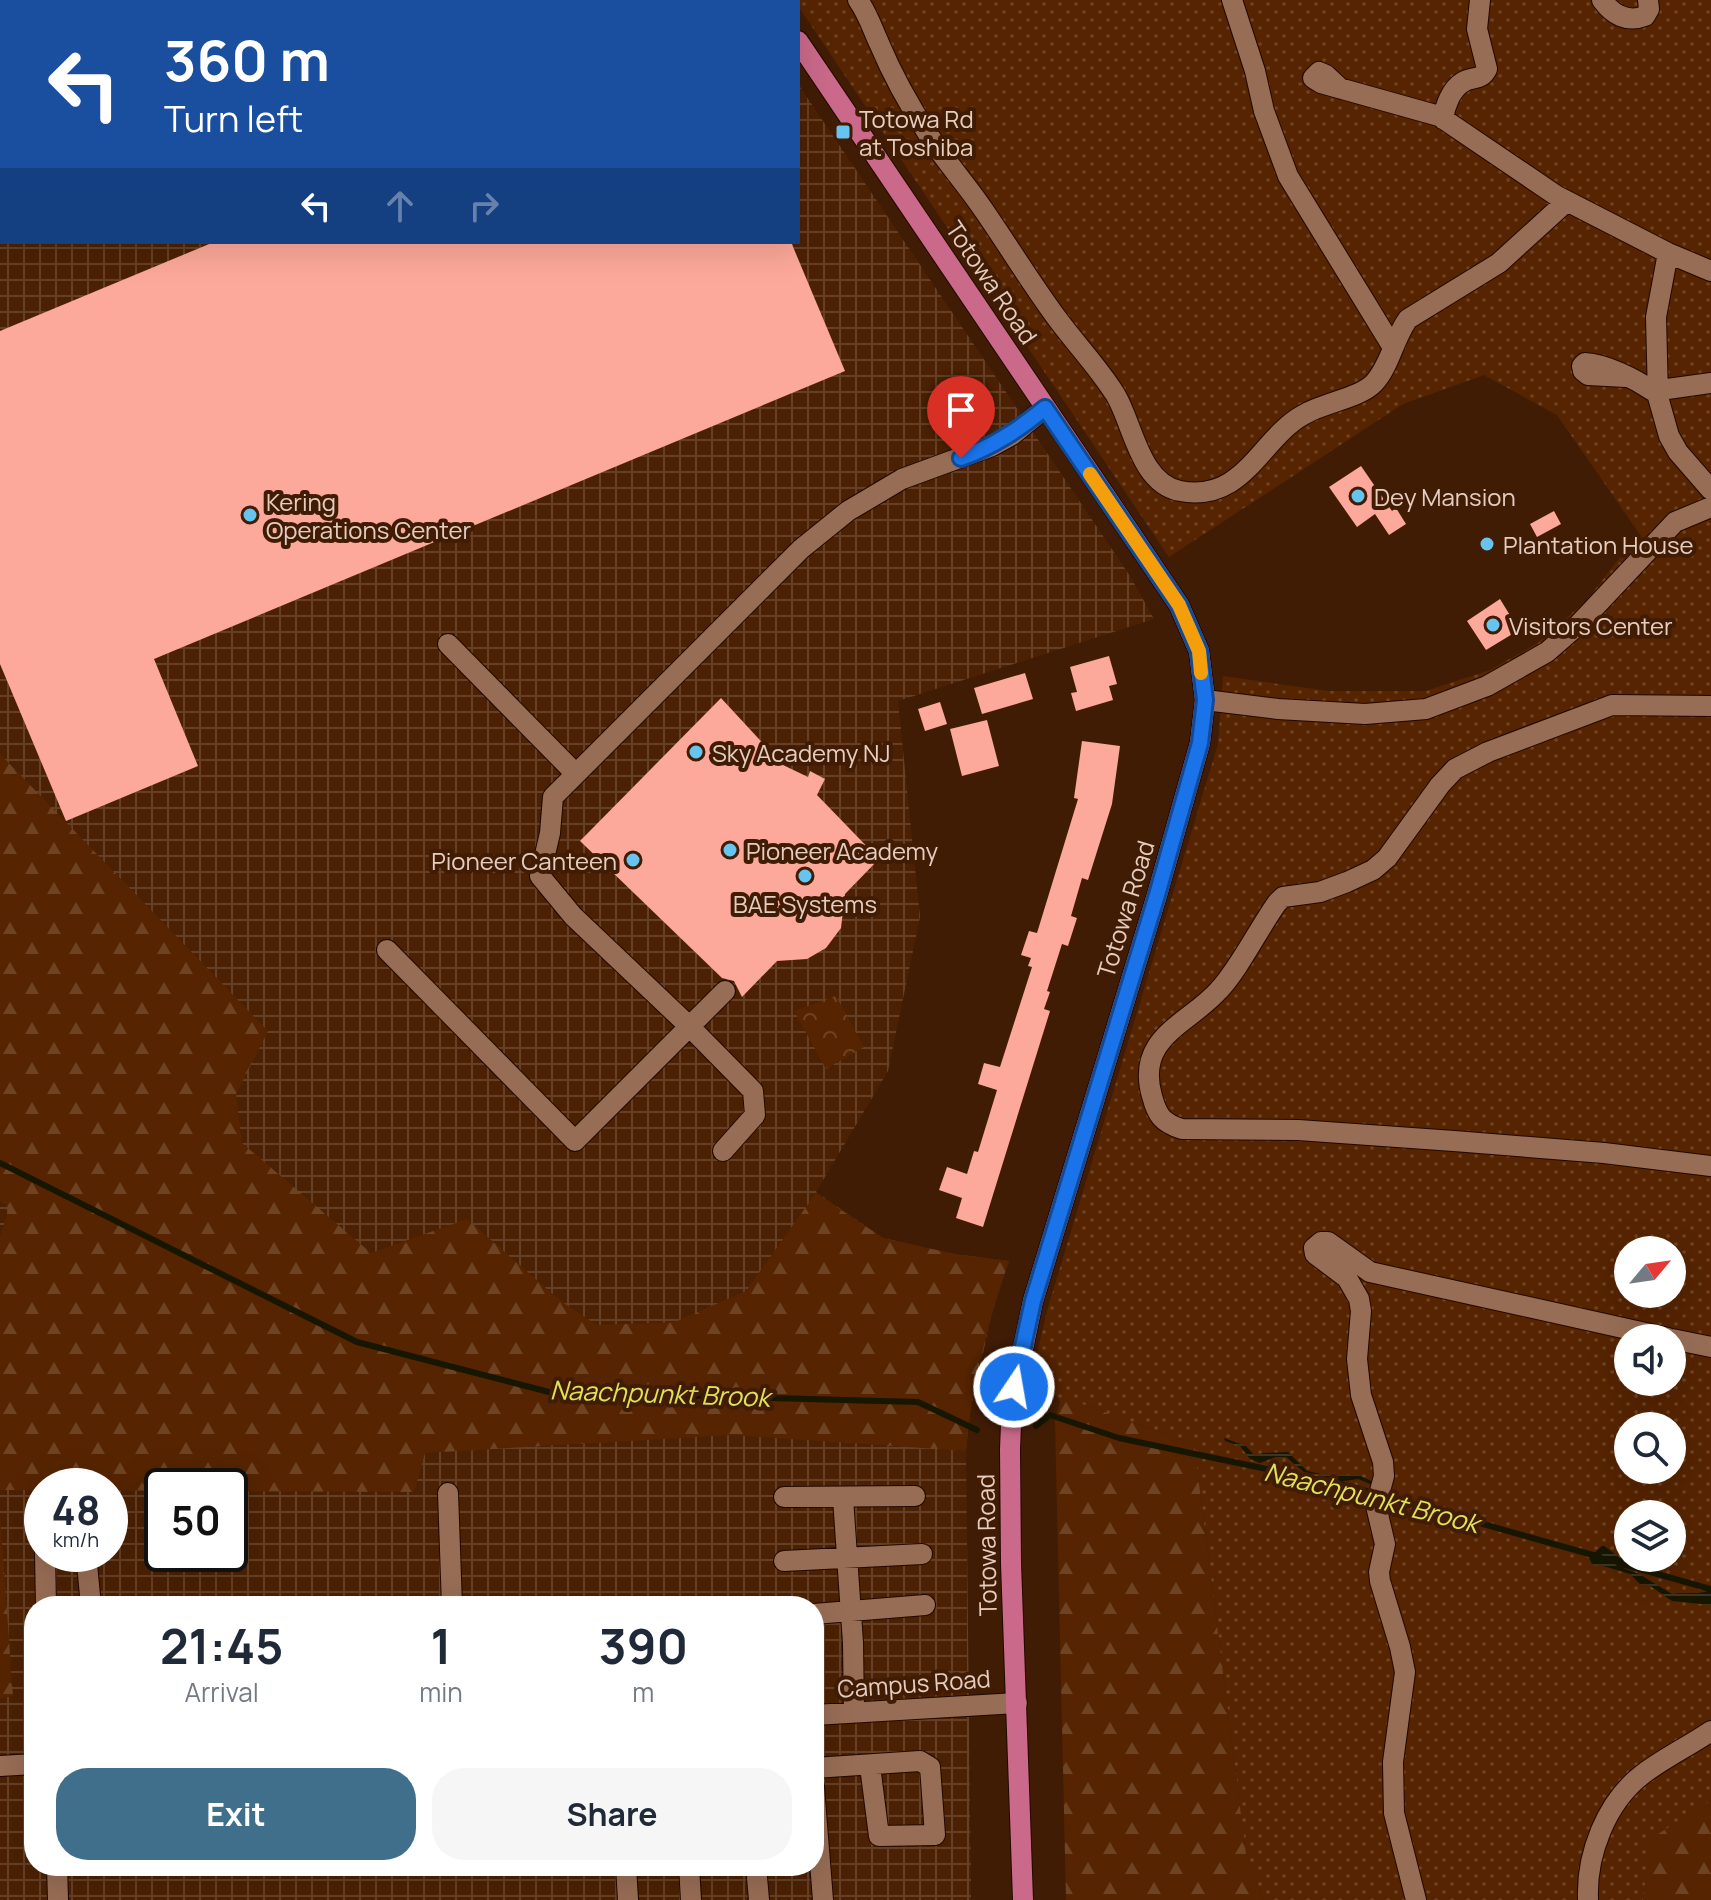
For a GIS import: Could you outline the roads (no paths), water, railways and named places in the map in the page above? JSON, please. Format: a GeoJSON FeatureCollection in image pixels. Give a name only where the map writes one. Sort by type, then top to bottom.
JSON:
{"type":"FeatureCollection","features":[{"type":"Feature","properties":{"kind":"main road","name":"Totowa Road"},"geometry":{"type":"LineString","coordinates":[[800,44],[1179,605],[1199,651],[1205,700],[1196,758],[1033,1301],[1014,1387],[1010,1449],[1011,1563],[1023,1900]]}},
{"type":"Feature","properties":{"kind":"street"},"geometry":{"type":"LineString","coordinates":[[858,0],[901,88],[928,134],[1054,315],[1108,383],[1122,406],[1145,463],[1174,489],[1207,491],[1241,475],[1290,422],[1306,412],[1373,385],[1382,372],[1398,332],[1408,319],[1499,263],[1567,201]]}},
{"type":"Feature","properties":{"kind":"street"},"geometry":{"type":"LineString","coordinates":[[1232,0],[1255,71],[1264,111],[1288,176],[1392,346]]}},
{"type":"Feature","properties":{"kind":"street"},"geometry":{"type":"LineString","coordinates":[[1443,119],[1445,106],[1459,86],[1464,81],[1480,78],[1487,69],[1477,29],[1480,0]]}},
{"type":"Feature","properties":{"kind":"street"},"geometry":{"type":"LineString","coordinates":[[1602,0],[1611,12],[1631,19],[1645,16],[1649,9],[1648,0]]}},
{"type":"Feature","properties":{"kind":"street"},"geometry":{"type":"LineString","coordinates":[[1341,89],[1443,119],[1567,201],[1668,253],[1711,271]]}},
{"type":"Feature","properties":{"kind":"street"},"geometry":{"type":"LineString","coordinates":[[1668,253],[1656,317],[1657,390],[1662,416],[1673,444],[1711,490]]}},
{"type":"Feature","properties":{"kind":"street"},"geometry":{"type":"LineString","coordinates":[[1626,377],[1653,391],[1711,383]]}},
{"type":"Feature","properties":{"kind":"street"},"geometry":{"type":"LineString","coordinates":[[723,1151],[755,1115],[753,1091],[573,916],[540,876],[550,833],[553,797],[801,549],[848,511],[902,479],[992,446],[1012,435],[1045,408]]}},
{"type":"Feature","properties":{"kind":"street"},"geometry":{"type":"LineString","coordinates":[[1205,700],[1278,709],[1365,714],[1426,709],[1487,686],[1547,652],[1578,625],[1675,522],[1711,507]]}},
{"type":"Feature","properties":{"kind":"street"},"geometry":{"type":"LineString","coordinates":[[448,644],[575,773]]}},
{"type":"Feature","properties":{"kind":"street"},"geometry":{"type":"LineString","coordinates":[[1711,706],[1612,705],[1488,752],[1455,769],[1387,858],[1373,870],[1320,892],[1283,897],[1220,990],[1164,1035],[1149,1070],[1150,1088],[1161,1119],[1168,1125],[1182,1129],[1298,1130],[1604,1153],[1711,1166]]}},
{"type":"Feature","properties":{"kind":"street"},"geometry":{"type":"LineString","coordinates":[[387,950],[575,1141],[725,991]]}},
{"type":"Feature","properties":{"kind":"street"},"geometry":{"type":"LineString","coordinates":[[1416,1900],[1397,1835],[1394,1813],[1393,1762],[1405,1672],[1380,1581],[1385,1544],[1376,1503],[1383,1462],[1361,1395],[1357,1359],[1361,1311],[1359,1299],[1347,1278],[1315,1254],[1314,1248],[1321,1242],[1335,1246],[1370,1272],[1614,1326]]}},
{"type":"Feature","properties":{"kind":"street"},"geometry":{"type":"LineString","coordinates":[[1686,1342],[1711,1347]]}},
{"type":"Feature","properties":{"kind":"street"},"geometry":{"type":"LineString","coordinates":[[448,1493],[452,1596]]}},
{"type":"Feature","properties":{"kind":"street"},"geometry":{"type":"LineString","coordinates":[[784,1497],[915,1496]]}},
{"type":"Feature","properties":{"kind":"street"},"geometry":{"type":"LineString","coordinates":[[843,1498],[854,1713]]}},
{"type":"Feature","properties":{"kind":"street"},"geometry":{"type":"LineString","coordinates":[[784,1561],[922,1554]]}},
{"type":"Feature","properties":{"kind":"street"},"geometry":{"type":"LineString","coordinates":[[45,1572],[46,1596]]}},
{"type":"Feature","properties":{"kind":"street"},"geometry":{"type":"LineString","coordinates":[[88,1572],[90,1596]]}},
{"type":"Feature","properties":{"kind":"street"},"geometry":{"type":"LineString","coordinates":[[824,1613],[925,1605]]}},
{"type":"Feature","properties":{"kind":"street","name":"Campus Road"},"geometry":{"type":"LineString","coordinates":[[824,1714],[1017,1703]]}},
{"type":"Feature","properties":{"kind":"street"},"geometry":{"type":"LineString","coordinates":[[1588,1900],[1590,1865],[1612,1806],[1642,1775],[1711,1731]]}},
{"type":"Feature","properties":{"kind":"street"},"geometry":{"type":"LineString","coordinates":[[824,1768],[920,1761],[930,1767],[935,1835],[879,1836],[870,1766]]}},
{"type":"Feature","properties":{"kind":"street"},"geometry":{"type":"LineString","coordinates":[[0,1766],[24,1765]]}},
{"type":"Feature","properties":{"kind":"street"},"geometry":{"type":"LineString","coordinates":[[57,1876],[58,1900]]}},
{"type":"Feature","properties":{"kind":"street"},"geometry":{"type":"LineString","coordinates":[[627,1876],[628,1900]]}},
{"type":"Feature","properties":{"kind":"street"},"geometry":{"type":"LineString","coordinates":[[690,1876],[691,1900]]}},
{"type":"Feature","properties":{"kind":"street"},"geometry":{"type":"LineString","coordinates":[[757,1876],[759,1900]]}},
{"type":"Feature","properties":{"kind":"street"},"geometry":{"type":"LineString","coordinates":[[821,1876],[823,1900]]}},
{"type":"Feature","properties":{"kind":"waterway","name":"Naachpunkt Brook"},"geometry":{"type":"LineString","coordinates":[[0,1163],[357,1342],[549,1392],[918,1402],[977,1430]]}},
{"type":"Feature","properties":{"kind":"waterway","name":"Naachpunkt Brook"},"geometry":{"type":"LineString","coordinates":[[1036,1426],[1050,1415],[1119,1438],[1348,1486],[1600,1557]]}},
{"type":"Feature","properties":{"kind":"waterway","name":"Naachpunkt Brook"},"geometry":{"type":"LineString","coordinates":[[1650,1572],[1711,1589]]}},
{"type":"Feature","properties":{"kind":"place","name":"Totowa Rd at Toshiba"},"geometry":{"type":"Point","coordinates":[843,132]}},
{"type":"Feature","properties":{"kind":"place","name":"Dey Mansion"},"geometry":{"type":"Point","coordinates":[1358,496]}},
{"type":"Feature","properties":{"kind":"place","name":"Kering Operations Center"},"geometry":{"type":"Point","coordinates":[250,515]}},
{"type":"Feature","properties":{"kind":"place","name":"Plantation House"},"geometry":{"type":"Point","coordinates":[1487,544]}},
{"type":"Feature","properties":{"kind":"place","name":"Visitors Center"},"geometry":{"type":"Point","coordinates":[1493,625]}},
{"type":"Feature","properties":{"kind":"place","name":"Sky Academy NJ"},"geometry":{"type":"Point","coordinates":[696,752]}},
{"type":"Feature","properties":{"kind":"place","name":"Pioneer Academy"},"geometry":{"type":"Point","coordinates":[730,850]}},
{"type":"Feature","properties":{"kind":"place","name":"Pioneer Canteen"},"geometry":{"type":"Point","coordinates":[633,860]}},
{"type":"Feature","properties":{"kind":"place","name":"BAE Systems"},"geometry":{"type":"Point","coordinates":[805,876]}}]}
